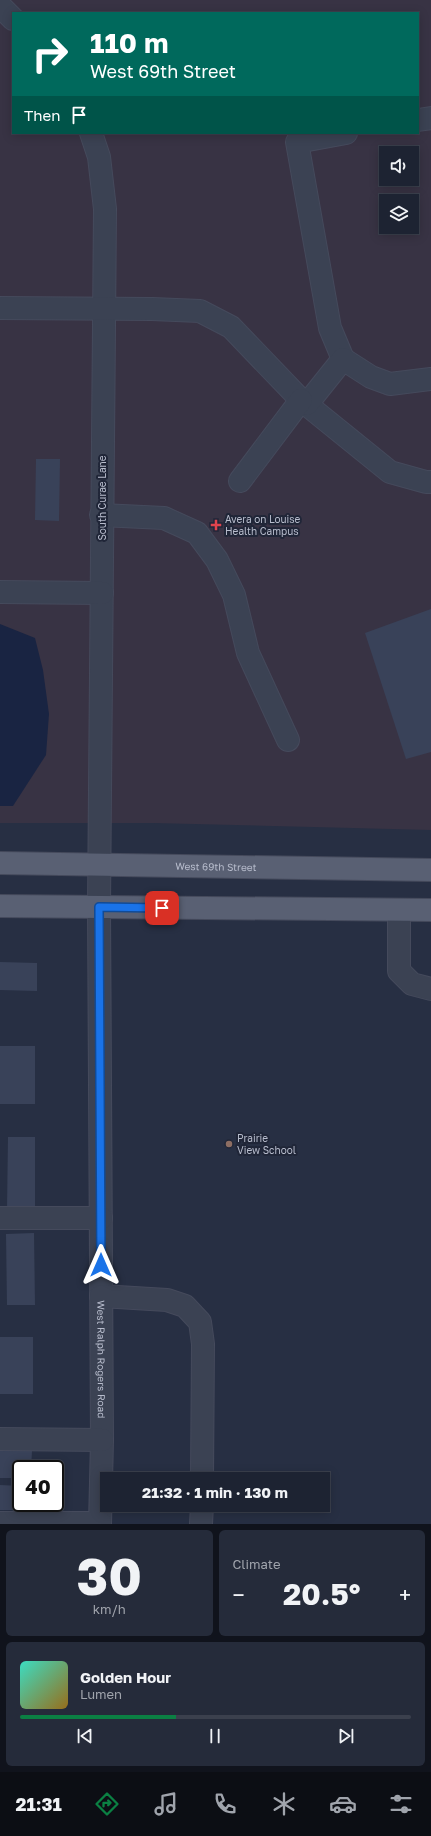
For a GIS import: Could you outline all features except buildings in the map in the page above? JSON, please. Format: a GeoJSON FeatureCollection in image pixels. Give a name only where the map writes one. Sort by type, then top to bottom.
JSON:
{"type":"FeatureCollection","features":[{"type":"Feature","properties":{"kind":"main road","name":"West 69th Street"},"geometry":{"type":"LineString","coordinates":[[0,863],[431,870]]}},
{"type":"Feature","properties":{"kind":"main road"},"geometry":{"type":"LineString","coordinates":[[0,906],[431,910]]}},
{"type":"Feature","properties":{"kind":"street"},"geometry":{"type":"LineString","coordinates":[[0,6],[12,18]]}},
{"type":"Feature","properties":{"kind":"street"},"geometry":{"type":"LineString","coordinates":[[419,120],[431,118]]}},
{"type":"Feature","properties":{"kind":"street","name":"South Curae Lane"},"geometry":{"type":"LineString","coordinates":[[91,134],[99,157],[104,209],[105,310],[101,515],[102,593],[99,907]]}},
{"type":"Feature","properties":{"kind":"street"},"geometry":{"type":"LineString","coordinates":[[341,134],[297,142],[330,328],[343,359],[371,377],[390,384],[431,379]]}},
{"type":"Feature","properties":{"kind":"street"},"geometry":{"type":"LineString","coordinates":[[0,308],[105,310],[152,309],[200,311],[231,327],[304,402],[390,472],[431,482]]}},
{"type":"Feature","properties":{"kind":"street"},"geometry":{"type":"LineString","coordinates":[[240,481],[304,402],[343,359]]}},
{"type":"Feature","properties":{"kind":"street"},"geometry":{"type":"LineString","coordinates":[[101,515],[164,518],[196,533],[217,560],[234,595],[248,653],[288,740]]}},
{"type":"Feature","properties":{"kind":"street"},"geometry":{"type":"LineString","coordinates":[[0,592],[102,593]]}},
{"type":"Feature","properties":{"kind":"street","name":"West Ralph Rogers Road"},"geometry":{"type":"LineString","coordinates":[[99,907],[102,1440],[100,1524]]}},
{"type":"Feature","properties":{"kind":"street"},"geometry":{"type":"LineString","coordinates":[[399,910],[399,971],[412,984],[431,989]]}},
{"type":"Feature","properties":{"kind":"street"},"geometry":{"type":"LineString","coordinates":[[0,1218],[101,1218]]}},
{"type":"Feature","properties":{"kind":"street"},"geometry":{"type":"LineString","coordinates":[[101,1296],[167,1300],[185,1306],[200,1322],[203,1344],[202,1472]]}},
{"type":"Feature","properties":{"kind":"street"},"geometry":{"type":"LineString","coordinates":[[0,1439],[102,1440]]}},
{"type":"Feature","properties":{"kind":"street"},"geometry":{"type":"LineString","coordinates":[[201,1524],[202,1512]]}},
{"type":"Feature","properties":{"kind":"street"},"geometry":{"type":"LineString","coordinates":[[0,1524],[100,1524]]}},
{"type":"Feature","properties":{"kind":"shaded area","name":"Avera on Louise Health Campus"},"geometry":{"type":"Polygon","coordinates":[[[0,0],[431,0],[431,830],[153,823],[0,823],[0,0]]]}},
{"type":"Feature","properties":{"kind":"water"},"geometry":{"type":"Polygon","coordinates":[[[0,624],[35,638],[43,670],[49,714],[46,755],[13,806],[0,806],[0,624]]]}},
{"type":"Feature","properties":{"kind":"place","name":"Avera on Louise Health Campus"},"geometry":{"type":"Point","coordinates":[216,525]}},
{"type":"Feature","properties":{"kind":"place","name":"Prairie View School"},"geometry":{"type":"Point","coordinates":[229,1144]}},
{"type":"Feature","properties":{"kind":"route"},"geometry":{"type":"LineString","coordinates":[[101,1265],[99,907],[162,908]]}}]}
